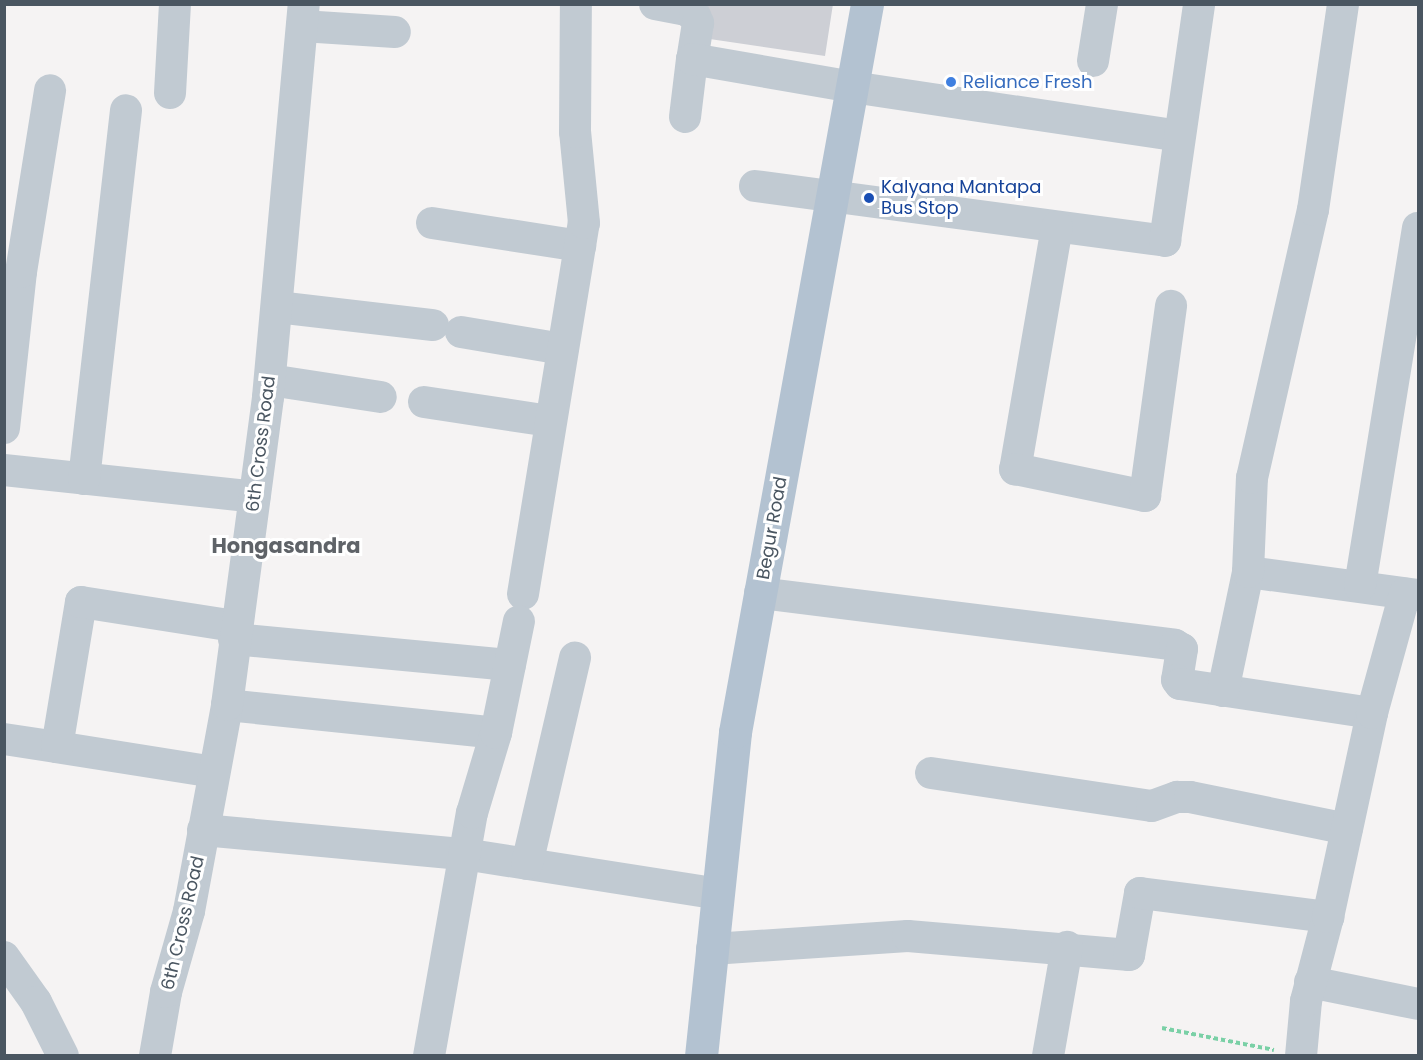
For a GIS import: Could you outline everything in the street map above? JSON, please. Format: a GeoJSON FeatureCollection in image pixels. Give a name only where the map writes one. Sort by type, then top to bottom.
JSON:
{"type":"FeatureCollection","features":[{"type":"Feature","properties":{"kind":"main road","name":"Begur Road"},"geometry":{"type":"LineString","coordinates":[[701,1056],[735,732],[867,4]]}},
{"type":"Feature","properties":{"kind":"street"},"geometry":{"type":"LineString","coordinates":[[170,93],[175,4]]}},
{"type":"Feature","properties":{"kind":"street"},"geometry":{"type":"LineString","coordinates":[[429,1056],[464,854],[495,733],[521,607],[584,223],[575,132],[576,4]]}},
{"type":"Feature","properties":{"kind":"street"},"geometry":{"type":"LineString","coordinates":[[655,4],[686,10],[694,16],[698,23],[685,117]]}},
{"type":"Feature","properties":{"kind":"street"},"geometry":{"type":"LineString","coordinates":[[1093,61],[1102,4]]}},
{"type":"Feature","properties":{"kind":"street"},"geometry":{"type":"LineString","coordinates":[[755,186],[1165,241],[1178,136],[1199,4]]}},
{"type":"Feature","properties":{"kind":"street"},"geometry":{"type":"LineString","coordinates":[[1223,691],[1248,572],[1252,478],[1313,210],[1343,4]]}},
{"type":"Feature","properties":{"kind":"street"},"geometry":{"type":"LineString","coordinates":[[303,15],[395,32]]}},
{"type":"Feature","properties":{"kind":"street","name":"6th Cross Road"},"geometry":{"type":"LineString","coordinates":[[154,1056],[166,992],[189,911],[227,705],[234,633],[270,380],[303,15]]}},
{"type":"Feature","properties":{"kind":"street"},"geometry":{"type":"LineString","coordinates":[[692,59],[852,87],[1178,136]]}},
{"type":"Feature","properties":{"kind":"street"},"geometry":{"type":"LineString","coordinates":[[4,428],[13,271],[50,90]]}},
{"type":"Feature","properties":{"kind":"street"},"geometry":{"type":"LineString","coordinates":[[84,479],[126,110]]}},
{"type":"Feature","properties":{"kind":"street"},"geometry":{"type":"LineString","coordinates":[[432,223],[580,246]]}},
{"type":"Feature","properties":{"kind":"street"},"geometry":{"type":"LineString","coordinates":[[1057,227],[1015,469],[1145,496],[1172,306]]}},
{"type":"Feature","properties":{"kind":"street"},"geometry":{"type":"LineString","coordinates":[[1360,586],[1419,228]]}},
{"type":"Feature","properties":{"kind":"street"},"geometry":{"type":"LineString","coordinates":[[277,307],[447,329],[562,349]]}},
{"type":"Feature","properties":{"kind":"street"},"geometry":{"type":"LineString","coordinates":[[270,380],[381,397]]}},
{"type":"Feature","properties":{"kind":"street"},"geometry":{"type":"LineString","coordinates":[[424,402],[550,421]]}},
{"type":"Feature","properties":{"kind":"street"},"geometry":{"type":"LineString","coordinates":[[4,470],[255,497]]}},
{"type":"Feature","properties":{"kind":"street"},"geometry":{"type":"LineString","coordinates":[[1248,572],[1412,594],[1371,713],[1328,917],[1310,982],[1301,1055]]}},
{"type":"Feature","properties":{"kind":"street"},"geometry":{"type":"LineString","coordinates":[[760,593],[1175,645],[1182,649],[1178,682],[1371,713]]}},
{"type":"Feature","properties":{"kind":"street"},"geometry":{"type":"LineString","coordinates":[[57,747],[81,603],[234,633],[510,665]]}},
{"type":"Feature","properties":{"kind":"street"},"geometry":{"type":"LineString","coordinates":[[527,864],[575,657]]}},
{"type":"Feature","properties":{"kind":"street"},"geometry":{"type":"LineString","coordinates":[[227,705],[495,733]]}},
{"type":"Feature","properties":{"kind":"street"},"geometry":{"type":"LineString","coordinates":[[4,739],[214,772]]}},
{"type":"Feature","properties":{"kind":"street"},"geometry":{"type":"LineString","coordinates":[[931,772],[1152,806],[1177,797],[1190,797],[1347,829]]}},
{"type":"Feature","properties":{"kind":"street"},"geometry":{"type":"LineString","coordinates":[[203,830],[464,854],[718,894]]}},
{"type":"Feature","properties":{"kind":"street"},"geometry":{"type":"LineString","coordinates":[[712,949],[908,936],[1067,947],[1129,955],[1140,893],[1328,917]]}},
{"type":"Feature","properties":{"kind":"street"},"geometry":{"type":"LineString","coordinates":[[1048,1056],[1067,947]]}},
{"type":"Feature","properties":{"kind":"street"},"geometry":{"type":"LineString","coordinates":[[4,957],[36,1002],[63,1056]]}},
{"type":"Feature","properties":{"kind":"street"},"geometry":{"type":"LineString","coordinates":[[1310,982],[1419,1004]]}},
{"type":"Feature","properties":{"kind":"path"},"geometry":{"type":"LineString","coordinates":[[1162,1028],[1301,1055]]}},
{"type":"Feature","properties":{"kind":"building"},"geometry":{"type":"Polygon","coordinates":[[[708,4],[833,4],[825,56],[703,38],[708,4]]]}},
{"type":"Feature","properties":{"kind":"place","name":"Reliance Fresh"},"geometry":{"type":"Point","coordinates":[951,82]}},
{"type":"Feature","properties":{"kind":"place","name":"Kalyana Mantapa Bus Stop"},"geometry":{"type":"Point","coordinates":[869,198]}},
{"type":"Feature","properties":{"kind":"district","name":"Hongasandra"},"geometry":{"type":"Point","coordinates":[286,546]}}]}
